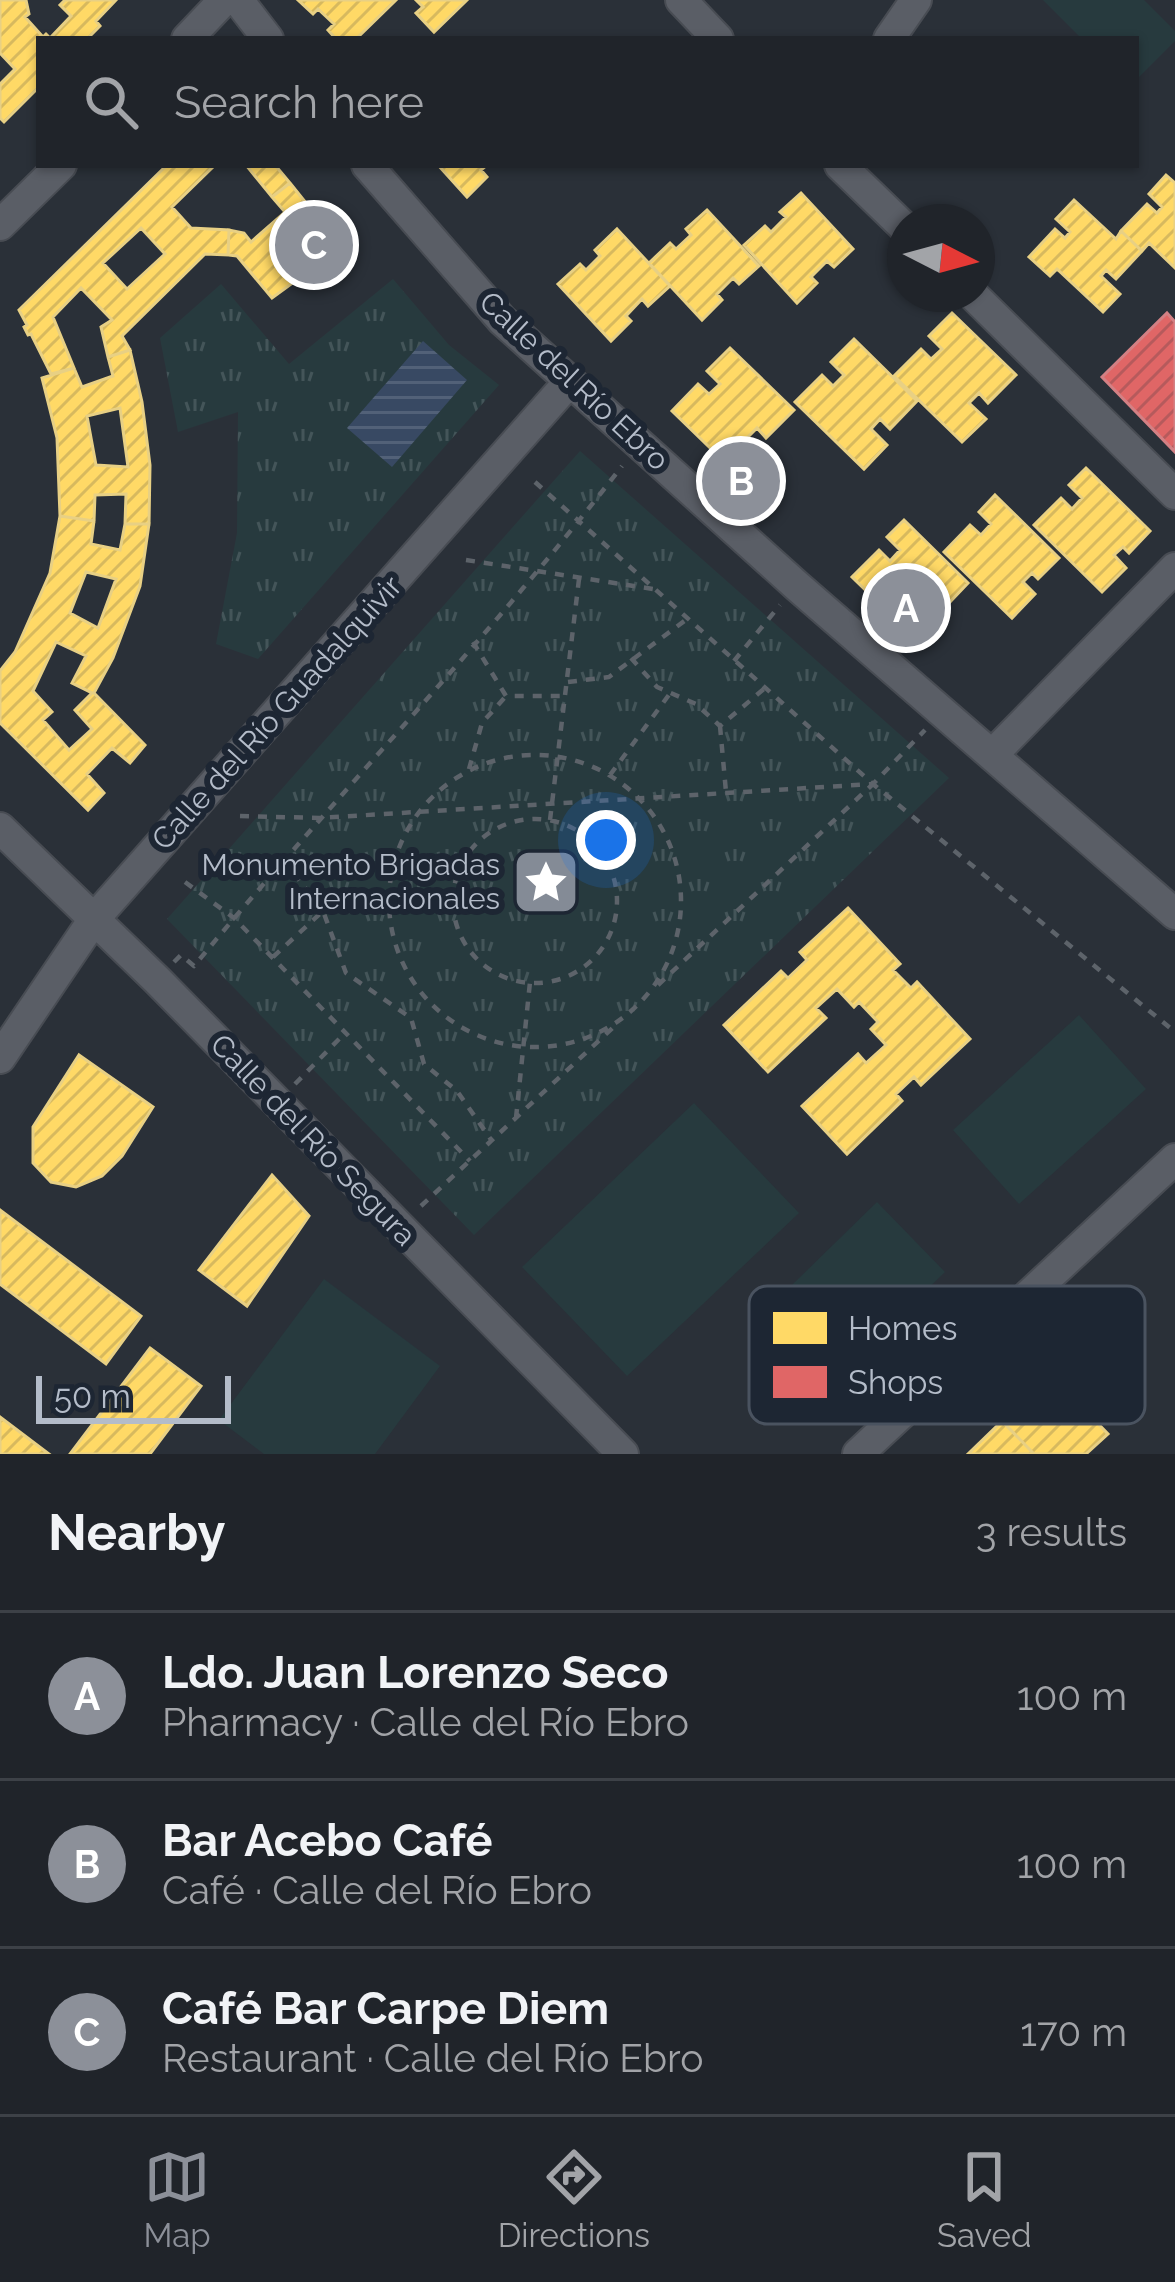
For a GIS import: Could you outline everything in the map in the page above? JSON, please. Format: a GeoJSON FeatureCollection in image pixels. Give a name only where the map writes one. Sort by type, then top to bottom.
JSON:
{"type":"FeatureCollection","features":[{"type":"Feature","properties":{"kind":"street"},"geometry":{"type":"LineString","coordinates":[[190,36],[224,0]]}},
{"type":"Feature","properties":{"kind":"street"},"geometry":{"type":"LineString","coordinates":[[238,0],[266,36]]}},
{"type":"Feature","properties":{"kind":"street"},"geometry":{"type":"LineString","coordinates":[[681,0],[715,36]]}},
{"type":"Feature","properties":{"kind":"street"},"geometry":{"type":"LineString","coordinates":[[892,36],[916,0]]}},
{"type":"Feature","properties":{"kind":"street"},"geometry":{"type":"LineString","coordinates":[[0,225],[58,168]]}},
{"type":"Feature","properties":{"kind":"street","name":"Calle del Río Ebro"},"geometry":{"type":"LineString","coordinates":[[370,168],[502,320],[796,586],[1175,914]]}},
{"type":"Feature","properties":{"kind":"street"},"geometry":{"type":"LineString","coordinates":[[843,168],[887,211]]}},
{"type":"Feature","properties":{"kind":"street"},"geometry":{"type":"LineString","coordinates":[[990,312],[1175,494]]}},
{"type":"Feature","properties":{"kind":"street","name":"Calle del Río Guadalquivir"},"geometry":{"type":"LineString","coordinates":[[0,1058],[94,919],[570,381]]}},
{"type":"Feature","properties":{"kind":"street"},"geometry":{"type":"LineString","coordinates":[[993,754],[1175,568]]}},
{"type":"Feature","properties":{"kind":"street","name":"Calle del Río Segura"},"geometry":{"type":"LineString","coordinates":[[0,828],[157,980],[623,1454]]}},
{"type":"Feature","properties":{"kind":"street"},"geometry":{"type":"LineString","coordinates":[[1039,1286],[1175,1159]]}},
{"type":"Feature","properties":{"kind":"street"},"geometry":{"type":"LineString","coordinates":[[858,1454],[890,1424]]}},
{"type":"Feature","properties":{"kind":"path"},"geometry":{"type":"LineString","coordinates":[[157,980],[182,956],[194,966],[578,523],[640,443]]}},
{"type":"Feature","properties":{"kind":"path"},"geometry":{"type":"LineString","coordinates":[[535,482],[873,784],[1175,1032]]}},
{"type":"Feature","properties":{"kind":"path"},"geometry":{"type":"LineString","coordinates":[[466,560],[653,589]]}},
{"type":"Feature","properties":{"kind":"path"},"geometry":{"type":"LineString","coordinates":[[550,820],[579,579]]}},
{"type":"Feature","properties":{"kind":"path"},"geometry":{"type":"LineString","coordinates":[[734,661],[796,586]]}},
{"type":"Feature","properties":{"kind":"path"},"geometry":{"type":"LineString","coordinates":[[566,682],[609,677],[687,619]]}},
{"type":"Feature","properties":{"kind":"path"},"geometry":{"type":"LineString","coordinates":[[473,642],[506,695]]}},
{"type":"Feature","properties":{"kind":"path"},"geometry":{"type":"LineString","coordinates":[[631,658],[657,687],[696,704],[720,726],[726,793]]}},
{"type":"Feature","properties":{"kind":"path"},"geometry":{"type":"LineString","coordinates":[[720,726],[764,688]]}},
{"type":"Feature","properties":{"kind":"path"},"geometry":{"type":"LineString","coordinates":[[610,775],[670,692]]}},
{"type":"Feature","properties":{"kind":"path"},"geometry":{"type":"LineString","coordinates":[[506,695],[564,696]]}},
{"type":"Feature","properties":{"kind":"path"},"geometry":{"type":"LineString","coordinates":[[469,770],[482,723],[506,695]]}},
{"type":"Feature","properties":{"kind":"path"},"geometry":{"type":"LineString","coordinates":[[399,1228],[873,784],[943,711]]}},
{"type":"Feature","properties":{"kind":"path"},"geometry":{"type":"LineString","coordinates":[[524,753],[556,756],[574,758],[610,775],[657,817],[681,877],[680,930],[661,978],[630,1012],[593,1036],[545,1048],[494,1043],[448,1020],[414,984],[392,938],[389,886],[402,837],[432,795],[469,770],[524,753]]}},
{"type":"Feature","properties":{"kind":"path"},"geometry":{"type":"LineString","coordinates":[[241,816],[319,818],[873,784]]}},
{"type":"Feature","properties":{"kind":"path"},"geometry":{"type":"LineString","coordinates":[[529,818],[550,820],[583,833],[603,853],[617,888],[616,917],[606,944],[587,966],[568,976],[530,982],[486,968],[467,948],[455,921],[453,893],[460,865],[477,842],[501,825],[529,818]]}},
{"type":"Feature","properties":{"kind":"path"},"geometry":{"type":"LineString","coordinates":[[284,859],[323,910],[346,973],[412,1018],[424,1064],[457,1091],[492,1141]]}},
{"type":"Feature","properties":{"kind":"path"},"geometry":{"type":"LineString","coordinates":[[185,882],[234,918],[470,1161]]}},
{"type":"Feature","properties":{"kind":"path"},"geometry":{"type":"LineString","coordinates":[[273,957],[323,910],[391,911]]}},
{"type":"Feature","properties":{"kind":"path"},"geometry":{"type":"LineString","coordinates":[[516,1118],[530,982]]}},
{"type":"Feature","properties":{"kind":"path"},"geometry":{"type":"LineString","coordinates":[[276,1102],[346,1032]]}},
{"type":"Feature","properties":{"kind":"green space"},"geometry":{"type":"Polygon","coordinates":[[[1043,0],[1144,0],[1175,31],[1175,41],[1139,77],[1139,36],[1079,36],[1043,0]]]}},
{"type":"Feature","properties":{"kind":"green space"},"geometry":{"type":"Polygon","coordinates":[[[393,279],[449,345],[499,385],[258,659],[216,644],[237,533],[238,412],[178,432],[160,338],[221,284],[289,364],[393,279]]]}},
{"type":"Feature","properties":{"kind":"green space"},"geometry":{"type":"Polygon","coordinates":[[[580,451],[949,778],[474,1235],[167,919],[580,451]]]}},
{"type":"Feature","properties":{"kind":"green space"},"geometry":{"type":"Polygon","coordinates":[[[1079,1015],[1146,1089],[1019,1204],[953,1130],[1079,1015]]]}},
{"type":"Feature","properties":{"kind":"green space"},"geometry":{"type":"Polygon","coordinates":[[[694,1103],[799,1213],[627,1376],[522,1267],[694,1103]]]}},
{"type":"Feature","properties":{"kind":"green space"},"geometry":{"type":"Polygon","coordinates":[[[877,1202],[945,1272],[931,1286],[791,1286],[877,1202]]]}},
{"type":"Feature","properties":{"kind":"green space"},"geometry":{"type":"Polygon","coordinates":[[[324,1279],[440,1366],[375,1454],[264,1454],[219,1420],[324,1279]]]}},
{"type":"Feature","properties":{"kind":"water"},"geometry":{"type":"Polygon","coordinates":[[[423,341],[467,380],[392,467],[347,428],[423,341]]]}},
{"type":"Feature","properties":{"kind":"building: Homes"},"geometry":{"type":"Polygon","coordinates":[[[0,0],[26,0],[29,14],[25,17],[42,36],[36,36],[36,90],[4,122],[0,84],[15,69],[0,53],[0,0]]]}},
{"type":"Feature","properties":{"kind":"building: Homes"},"geometry":{"type":"Polygon","coordinates":[[[65,0],[116,0],[96,21],[100,26],[90,36],[52,36],[71,16],[60,5],[65,0]]]}},
{"type":"Feature","properties":{"kind":"building: Homes"},"geometry":{"type":"Polygon","coordinates":[[[298,0],[396,0],[359,36],[333,36],[328,30],[334,24],[318,9],[313,14],[298,0]]]}},
{"type":"Feature","properties":{"kind":"building: Homes"},"geometry":{"type":"Polygon","coordinates":[[[416,0],[467,0],[434,32],[416,13],[423,7],[416,0]]]}},
{"type":"Feature","properties":{"kind":"building: Homes"},"geometry":{"type":"Polygon","coordinates":[[[164,168],[212,168],[172,207],[191,228],[229,230],[228,255],[205,254],[122,336],[130,350],[108,357],[101,327],[112,320],[81,288],[53,317],[74,368],[51,374],[19,310],[164,168]],[[141,228],[103,263],[127,289],[165,254],[141,228]]]}},
{"type":"Feature","properties":{"kind":"building: Homes"},"geometry":{"type":"Polygon","coordinates":[[[248,168],[278,168],[290,183],[272,197],[248,168]]]}},
{"type":"Feature","properties":{"kind":"building: Homes"},"geometry":{"type":"Polygon","coordinates":[[[441,168],[483,168],[487,177],[467,197],[441,168]]]}},
{"type":"Feature","properties":{"kind":"building: Homes"},"geometry":{"type":"Polygon","coordinates":[[[1166,175],[1175,183],[1175,268],[1149,243],[1142,251],[1121,231],[1147,204],[1157,213],[1162,207],[1149,194],[1166,175]]]}},
{"type":"Feature","properties":{"kind":"building: Homes"},"geometry":{"type":"Polygon","coordinates":[[[290,183],[339,244],[320,262],[303,242],[280,262],[294,282],[272,298],[237,256],[228,255],[229,230],[244,233],[251,242],[285,212],[272,197],[290,183]]]}},
{"type":"Feature","properties":{"kind":"building: Homes"},"geometry":{"type":"Polygon","coordinates":[[[801,193],[853,249],[834,267],[827,261],[811,277],[817,283],[797,303],[744,245],[765,226],[771,232],[786,217],[780,212],[801,193]]]}},
{"type":"Feature","properties":{"kind":"building: Homes"},"geometry":{"type":"Polygon","coordinates":[[[1074,200],[1116,239],[1121,231],[1142,251],[1116,279],[1106,270],[1101,276],[1120,294],[1103,312],[1057,269],[1050,276],[1029,257],[1055,229],[1065,238],[1070,232],[1056,219],[1074,200]]]}},
{"type":"Feature","properties":{"kind":"building: Homes"},"geometry":{"type":"Polygon","coordinates":[[[707,210],[759,266],[739,284],[733,278],[717,294],[722,300],[702,320],[649,263],[670,243],[676,249],[691,235],[686,229],[707,210]]]}},
{"type":"Feature","properties":{"kind":"building: Homes"},"geometry":{"type":"Polygon","coordinates":[[[617,229],[670,286],[648,306],[642,299],[626,316],[631,321],[611,341],[558,284],[580,264],[586,270],[600,256],[595,250],[617,229]]]}},
{"type":"Feature","properties":{"kind":"building: Homes"},"geometry":{"type":"Polygon","coordinates":[[[952,313],[1016,375],[988,403],[979,393],[969,403],[986,419],[962,442],[894,376],[921,349],[931,359],[942,349],[929,336],[952,313]]]}},
{"type":"Feature","properties":{"kind":"building: Homes"},"geometry":{"type":"Polygon","coordinates":[[[854,339],[917,401],[890,429],[880,419],[871,429],[887,445],[864,469],[795,402],[822,375],[833,386],[844,375],[831,362],[854,339]]]}},
{"type":"Feature","properties":{"kind":"building: Homes"},"geometry":{"type":"Polygon","coordinates":[[[730,348],[794,410],[766,438],[757,428],[747,438],[764,454],[740,477],[672,411],[698,384],[709,394],[720,384],[707,371],[730,348]]]}},
{"type":"Feature","properties":{"kind":"building: Homes"},"geometry":{"type":"Polygon","coordinates":[[[130,350],[150,465],[149,524],[125,524],[126,494],[95,495],[94,521],[60,516],[57,438],[42,378],[74,368],[82,387],[113,376],[108,357],[130,350]],[[120,408],[87,416],[96,465],[128,467],[120,408]]]}},
{"type":"Feature","properties":{"kind":"building: Homes"},"geometry":{"type":"Polygon","coordinates":[[[1086,468],[1150,531],[1129,553],[1123,547],[1114,555],[1126,568],[1102,592],[1034,525],[1061,498],[1072,509],[1082,498],[1069,485],[1086,468]]]}},
{"type":"Feature","properties":{"kind":"building: Homes"},"geometry":{"type":"Polygon","coordinates":[[[995,495],[1059,558],[1038,579],[1032,573],[1023,582],[1035,594],[1012,618],[944,552],[970,525],[981,535],[991,524],[979,512],[995,495]]]}},
{"type":"Feature","properties":{"kind":"building: Homes"},"geometry":{"type":"Polygon","coordinates":[[[60,516],[94,521],[91,544],[120,550],[125,524],[149,524],[140,586],[113,658],[94,693],[145,745],[130,763],[112,748],[87,774],[104,793],[88,810],[0,723],[0,671],[15,652],[50,573],[60,516]],[[86,572],[70,613],[98,628],[116,579],[86,572]],[[56,642],[33,691],[52,712],[43,720],[69,750],[92,729],[75,710],[92,693],[72,683],[86,656],[56,642]]]}},
{"type":"Feature","properties":{"kind":"building: Homes"},"geometry":{"type":"Polygon","coordinates":[[[904,520],[968,583],[947,605],[941,599],[932,607],[944,620],[921,644],[852,577],[879,550],[890,561],[900,550],[887,537],[904,520]]]}},
{"type":"Feature","properties":{"kind":"building: Homes"},"geometry":{"type":"Polygon","coordinates":[[[848,908],[900,964],[893,970],[911,988],[917,982],[970,1039],[921,1085],[914,1077],[896,1094],[902,1101],[847,1154],[802,1106],[858,1054],[866,1063],[886,1045],[871,1029],[878,1022],[859,1002],[854,1007],[837,989],[816,1008],[826,1018],[768,1072],[724,1025],[781,971],[788,978],[807,960],[800,952],[848,908]]]}},
{"type":"Feature","properties":{"kind":"building: Homes"},"geometry":{"type":"Polygon","coordinates":[[[79,1055],[153,1107],[122,1156],[102,1176],[76,1187],[51,1182],[33,1163],[33,1127],[79,1055]]]}},
{"type":"Feature","properties":{"kind":"building: Homes"},"geometry":{"type":"Polygon","coordinates":[[[272,1175],[309,1216],[247,1306],[199,1270],[272,1175]]]}},
{"type":"Feature","properties":{"kind":"building: Homes"},"geometry":{"type":"Polygon","coordinates":[[[0,1210],[141,1316],[106,1364],[0,1284],[0,1210]]]}},
{"type":"Feature","properties":{"kind":"building: Homes"},"geometry":{"type":"Polygon","coordinates":[[[150,1348],[201,1386],[150,1454],[70,1454],[150,1348]]]}},
{"type":"Feature","properties":{"kind":"building: Homes"},"geometry":{"type":"Polygon","coordinates":[[[0,1417],[49,1454],[0,1454],[0,1417]]]}},
{"type":"Feature","properties":{"kind":"building: Homes"},"geometry":{"type":"Polygon","coordinates":[[[999,1424],[1005,1424],[1034,1454],[968,1454],[999,1424]]]}},
{"type":"Feature","properties":{"kind":"building: Homes"},"geometry":{"type":"Polygon","coordinates":[[[1005,1424],[1098,1424],[1108,1434],[1086,1454],[1034,1454],[1005,1424]]]}},
{"type":"Feature","properties":{"kind":"building: Shops"},"geometry":{"type":"Polygon","coordinates":[[[1167,313],[1175,322],[1175,452],[1102,377],[1167,313]]]}},
{"type":"Feature","properties":{"kind":"place","name":"Café Bar Carpe Diem"},"geometry":{"type":"Point","coordinates":[314,245]}},
{"type":"Feature","properties":{"kind":"place","name":"Bar Acebo Café"},"geometry":{"type":"Point","coordinates":[741,481]}},
{"type":"Feature","properties":{"kind":"place","name":"Ldo. Juan Lorenzo Seco"},"geometry":{"type":"Point","coordinates":[906,608]}},
{"type":"Feature","properties":{"kind":"place","name":"Monumento Brigadas Internacionales"},"geometry":{"type":"Point","coordinates":[546,882]}}]}
